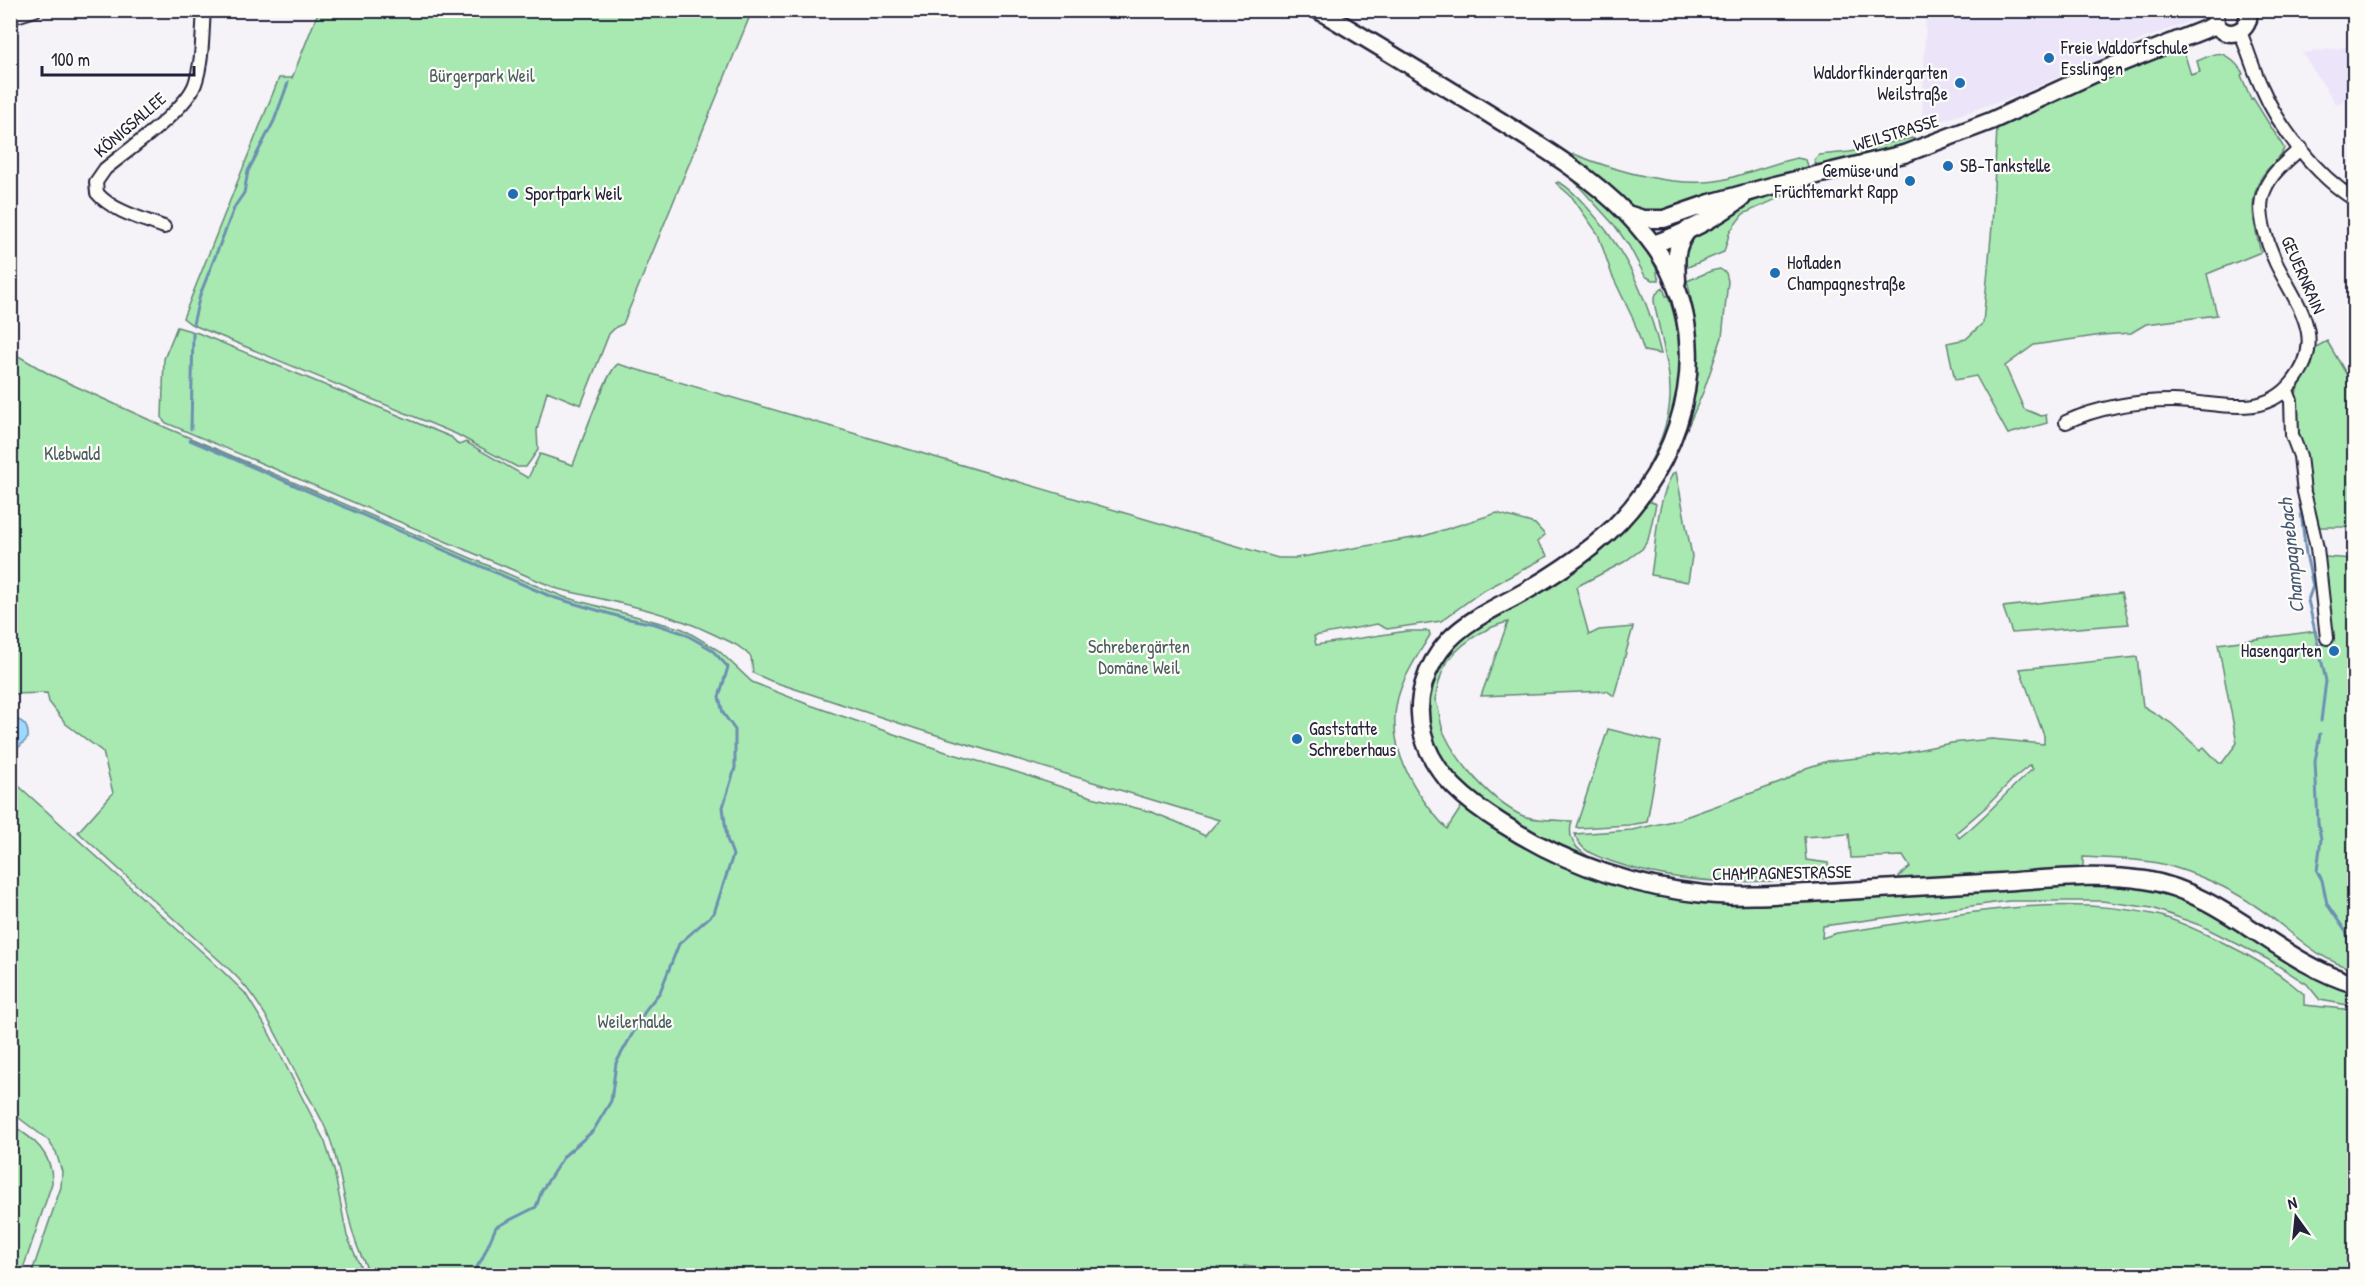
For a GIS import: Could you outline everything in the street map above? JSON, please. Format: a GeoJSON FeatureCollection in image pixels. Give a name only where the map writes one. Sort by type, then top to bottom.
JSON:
{"type":"FeatureCollection","features":[{"type":"Feature","properties":{"kind":"main road","name":"WEILSTRASSE"},"geometry":{"type":"LineString","coordinates":[[1318,10],[1520,133],[1588,179],[1627,213],[1653,244],[1690,229],[1725,210],[1748,193]]}},
{"type":"Feature","properties":{"kind":"main road"},"geometry":{"type":"LineString","coordinates":[[2216,18],[2226,33],[2240,32],[2247,24],[2250,11]]}},
{"type":"Feature","properties":{"kind":"main road","name":"WEILSTRASSE"},"geometry":{"type":"LineString","coordinates":[[1627,213],[1650,220],[1680,215],[1710,202],[1791,180],[1888,159],[1922,148],[1991,121],[2216,18]]}},
{"type":"Feature","properties":{"kind":"main road"},"geometry":{"type":"LineString","coordinates":[[1653,244],[1680,215]]}},
{"type":"Feature","properties":{"kind":"main road"},"geometry":{"type":"LineString","coordinates":[[1671,261],[1678,243],[1690,229]]}},
{"type":"Feature","properties":{"kind":"main road","name":"CHAMPAGNESTRASSE"},"geometry":{"type":"LineString","coordinates":[[1653,244],[1671,261],[1689,345],[1687,383],[1674,436],[1663,462],[1647,488],[1619,522],[1585,552],[1549,577],[1461,629],[1441,650],[1428,672],[1420,697],[1422,732],[1431,757],[1452,785],[1497,821],[1566,858],[1614,876],[1680,891],[1729,896],[1775,895],[2085,877],[2127,878],[2155,882],[2184,891],[2212,904],[2309,964],[2355,984]]}},
{"type":"Feature","properties":{"kind":"street"},"geometry":{"type":"LineString","coordinates":[[10,18],[35,10]]}},
{"type":"Feature","properties":{"kind":"street","name":"KÖNIGSALLEE"},"geometry":{"type":"LineString","coordinates":[[164,227],[124,211],[103,199],[97,193],[96,182],[105,169],[178,108],[190,94],[196,81],[199,64],[204,10]]}},
{"type":"Feature","properties":{"kind":"street"},"geometry":{"type":"LineString","coordinates":[[2240,32],[2266,97],[2283,125],[2326,176],[2355,199]]}},
{"type":"Feature","properties":{"kind":"street","name":"GEUERNRAIN"},"geometry":{"type":"LineString","coordinates":[[2066,422],[2097,411],[2147,403],[2196,402],[2250,407],[2269,402],[2287,390],[2305,362],[2308,344],[2307,325],[2301,307],[2272,254],[2263,223],[2261,202],[2270,179],[2301,148]]}},
{"type":"Feature","properties":{"kind":"street"},"geometry":{"type":"LineString","coordinates":[[2287,390],[2291,401],[2292,435],[2300,456],[2304,492],[2317,548],[2327,638]]}},
{"type":"Feature","properties":{"kind":"shaded area","name":"Freie Waldorfschule Esslingen"},"geometry":{"type":"Polygon","coordinates":[[[1926,10],[2206,11],[2196,19],[2143,39],[2019,95],[1929,125],[1922,117],[1926,10]]]}},
{"type":"Feature","properties":{"kind":"shaded area"},"geometry":{"type":"Polygon","coordinates":[[[2354,46],[2354,105],[2348,97],[2337,105],[2302,53],[2354,46]]]}},
{"type":"Feature","properties":{"kind":"green space","name":"Sportpark Weil"},"geometry":{"type":"Polygon","coordinates":[[[319,10],[752,11],[623,324],[609,334],[581,405],[547,391],[537,430],[538,450],[526,467],[517,467],[456,434],[191,324],[183,318],[279,78],[292,78],[319,10]]]}},
{"type":"Feature","properties":{"kind":"green space"},"geometry":{"type":"Polygon","coordinates":[[[2181,49],[2191,75],[2200,72],[2197,61],[2213,55],[2224,55],[2234,62],[2243,74],[2241,75],[2251,99],[2253,98],[2284,148],[2260,179],[2256,189],[2253,209],[2261,252],[2207,274],[2217,315],[2146,324],[2131,333],[2034,345],[2005,366],[2024,409],[2041,416],[2046,415],[2047,423],[2008,434],[1976,376],[1955,380],[1947,343],[1966,339],[1983,323],[1992,226],[1997,128],[1999,125],[2083,88],[2181,49]]]}},
{"type":"Feature","properties":{"kind":"green space"},"geometry":{"type":"Polygon","coordinates":[[[1914,139],[1914,143],[1822,167],[1814,160],[1819,155],[1850,152],[1914,139]]]}},
{"type":"Feature","properties":{"kind":"green space"},"geometry":{"type":"Polygon","coordinates":[[[1574,154],[1609,167],[1648,177],[1689,182],[1726,179],[1797,158],[1806,160],[1808,166],[1806,169],[1667,214],[1641,213],[1571,157],[1574,154]]]}},
{"type":"Feature","properties":{"kind":"green space"},"geometry":{"type":"Polygon","coordinates":[[[1566,172],[1628,227],[1648,254],[1656,268],[1659,280],[1652,280],[1645,276],[1615,226],[1566,172]]]}},
{"type":"Feature","properties":{"kind":"green space"},"geometry":{"type":"Polygon","coordinates":[[[1556,183],[1569,189],[1600,222],[1623,257],[1642,294],[1661,354],[1644,351],[1634,321],[1612,275],[1598,234],[1572,197],[1556,183]]]}},
{"type":"Feature","properties":{"kind":"green space"},"geometry":{"type":"Polygon","coordinates":[[[1812,183],[1743,214],[1730,231],[1724,252],[1683,269],[1684,243],[1700,232],[1730,213],[1760,199],[1812,183]]]}},
{"type":"Feature","properties":{"kind":"green space"},"geometry":{"type":"Polygon","coordinates":[[[1720,269],[1726,273],[1728,281],[1722,337],[1704,390],[1686,431],[1683,429],[1695,380],[1697,349],[1694,316],[1687,281],[1720,269]]]}},
{"type":"Feature","properties":{"kind":"green space"},"geometry":{"type":"Polygon","coordinates":[[[1663,288],[1673,310],[1679,340],[1681,371],[1674,417],[1652,469],[1648,466],[1660,442],[1670,402],[1667,365],[1654,301],[1656,294],[1663,288]]]}},
{"type":"Feature","properties":{"kind":"green space"},"geometry":{"type":"Polygon","coordinates":[[[177,327],[198,333],[451,437],[459,445],[466,442],[528,478],[540,454],[573,465],[600,394],[618,364],[1278,558],[1296,558],[1424,536],[1497,513],[1535,524],[1545,535],[1537,542],[1548,556],[1481,592],[1441,621],[1387,629],[1377,624],[1314,636],[1316,645],[1407,631],[1429,631],[1430,635],[1401,688],[1396,708],[1395,727],[1403,764],[1412,782],[1447,829],[1464,803],[1643,889],[2092,882],[2145,886],[2178,896],[2354,990],[2354,1006],[2320,1000],[2307,984],[2269,960],[2202,926],[2152,908],[2102,901],[2009,901],[1823,926],[1822,938],[1837,933],[1997,909],[2037,906],[2117,908],[2166,918],[2235,948],[2295,986],[2304,994],[2304,1005],[2354,1010],[2354,1275],[1346,1275],[1244,1266],[1245,1275],[371,1275],[352,1229],[333,1148],[327,1132],[263,1011],[230,970],[78,832],[113,793],[103,752],[66,724],[49,702],[47,693],[11,694],[10,351],[49,374],[167,428],[522,580],[564,597],[683,629],[718,650],[752,682],[807,704],[946,752],[1092,797],[1152,812],[1205,836],[1219,820],[920,730],[771,681],[753,673],[751,657],[742,648],[693,625],[636,607],[558,589],[164,422],[162,417],[164,359],[177,327]]]}},
{"type":"Feature","properties":{"kind":"green space"},"geometry":{"type":"Polygon","coordinates":[[[2327,341],[2354,387],[2354,527],[2314,527],[2303,445],[2297,435],[2294,402],[2297,390],[2312,365],[2316,347],[2327,341]]]}},
{"type":"Feature","properties":{"kind":"green space"},"geometry":{"type":"Polygon","coordinates":[[[1676,472],[1692,556],[1688,582],[1651,575],[1660,510],[1667,485],[1673,473],[1676,472]]]}},
{"type":"Feature","properties":{"kind":"green space"},"geometry":{"type":"Polygon","coordinates":[[[1645,500],[1656,504],[1648,540],[1642,549],[1624,562],[1576,587],[1589,635],[1599,630],[1633,627],[1614,696],[1607,691],[1481,696],[1508,622],[1481,633],[1455,652],[1444,668],[1435,700],[1445,735],[1458,757],[1477,781],[1499,801],[1521,815],[1539,819],[1572,821],[1571,837],[1575,846],[1588,856],[1586,861],[1511,822],[1464,787],[1445,765],[1432,742],[1426,715],[1427,700],[1435,671],[1454,644],[1645,500]]]}},
{"type":"Feature","properties":{"kind":"green space"},"geometry":{"type":"Polygon","coordinates":[[[2321,558],[2354,559],[2354,969],[2340,965],[2314,950],[2266,913],[2222,886],[2174,867],[2152,862],[2083,857],[2083,872],[1901,882],[1899,876],[1910,867],[1903,856],[1851,858],[1849,834],[1804,837],[1806,860],[1828,863],[1831,878],[1721,881],[1667,876],[1640,870],[1595,855],[1577,840],[1575,834],[1632,830],[1677,820],[1785,781],[1806,768],[1828,761],[1898,754],[1951,743],[1992,739],[2044,744],[2044,736],[2020,669],[2137,657],[2143,706],[2171,723],[2200,750],[2204,747],[2219,763],[2222,763],[2237,743],[2218,644],[2316,631],[2318,645],[2331,643],[2321,558]],[[2030,765],[2013,779],[1956,833],[1959,838],[1978,822],[2033,769],[2030,765]]]}},
{"type":"Feature","properties":{"kind":"green space"},"geometry":{"type":"Polygon","coordinates":[[[2121,593],[2129,624],[2012,633],[2003,607],[2121,593]]]}},
{"type":"Feature","properties":{"kind":"green space"},"geometry":{"type":"Polygon","coordinates":[[[1608,729],[1661,742],[1647,822],[1579,828],[1576,827],[1608,729]]]}},
{"type":"Feature","properties":{"kind":"green space"},"geometry":{"type":"Polygon","coordinates":[[[11,779],[245,993],[266,1027],[325,1142],[334,1170],[347,1236],[364,1275],[31,1275],[61,1187],[62,1172],[56,1152],[48,1140],[11,1112],[11,779]]]}},
{"type":"Feature","properties":{"kind":"green space"},"geometry":{"type":"Polygon","coordinates":[[[10,1124],[34,1141],[45,1155],[49,1163],[52,1183],[21,1275],[11,1275],[10,1124]]]}},
{"type":"Feature","properties":{"kind":"water"},"geometry":{"type":"Polygon","coordinates":[[[11,719],[22,722],[26,727],[28,738],[18,748],[11,749],[11,719]]]}},
{"type":"Feature","properties":{"kind":"waterway"},"geometry":{"type":"LineString","coordinates":[[193,324],[200,295],[235,206],[244,193],[248,171],[274,121],[288,83]]}},
{"type":"Feature","properties":{"kind":"waterway"},"geometry":{"type":"LineString","coordinates":[[191,429],[193,333]]}},
{"type":"Feature","properties":{"kind":"waterway"},"geometry":{"type":"LineString","coordinates":[[190,440],[552,597],[683,633],[711,649],[728,667],[719,697],[723,713],[735,730],[735,768],[723,807],[727,839],[733,855],[714,913],[679,944],[660,992],[647,1008],[616,1063],[611,1101],[593,1131],[564,1156],[542,1190],[536,1207],[496,1227],[482,1259],[471,1276]]}},
{"type":"Feature","properties":{"kind":"waterway","name":"Champagnebach"},"geometry":{"type":"LineString","coordinates":[[2299,494],[2306,554],[2313,586],[2308,600],[2326,681],[2321,721]]}},
{"type":"Feature","properties":{"kind":"waterway","name":"Champagnebach"},"geometry":{"type":"LineString","coordinates":[[2320,734],[2315,761],[2321,839],[2317,871],[2322,880],[2327,904],[2346,932],[2351,953]]}},
{"type":"Feature","properties":{"kind":"waterway","name":"Champagnebach"},"geometry":{"type":"LineString","coordinates":[[2354,1100],[2354,1121]]}},
{"type":"Feature","properties":{"kind":"place","name":"Freie Waldorfschule Esslingen"},"geometry":{"type":"Point","coordinates":[2049,58]}},
{"type":"Feature","properties":{"kind":"place","name":"Waldorfkindergarten Weilstraße"},"geometry":{"type":"Point","coordinates":[1960,83]}},
{"type":"Feature","properties":{"kind":"place","name":"SB-Tankstelle"},"geometry":{"type":"Point","coordinates":[1948,166]}},
{"type":"Feature","properties":{"kind":"place","name":"Gemüse und Früchtemarkt Rapp"},"geometry":{"type":"Point","coordinates":[1910,181]}},
{"type":"Feature","properties":{"kind":"place","name":"Sportpark Weil"},"geometry":{"type":"Point","coordinates":[513,194]}},
{"type":"Feature","properties":{"kind":"place","name":"Hofladen Champagnestraße"},"geometry":{"type":"Point","coordinates":[1775,273]}},
{"type":"Feature","properties":{"kind":"place","name":"Hasengarten"},"geometry":{"type":"Point","coordinates":[2334,651]}},
{"type":"Feature","properties":{"kind":"place","name":"Gaststatte Schreberhaus"},"geometry":{"type":"Point","coordinates":[1297,739]}},
{"type":"Feature","properties":{"kind":"park label","name":"Bürgerpark Weil"},"geometry":{"type":"Point","coordinates":[482,76]}},
{"type":"Feature","properties":{"kind":"park label","name":"Klebwald"},"geometry":{"type":"Point","coordinates":[72,454]}},
{"type":"Feature","properties":{"kind":"park label","name":"Schrebergärten Domäne Weil"},"geometry":{"type":"Point","coordinates":[1139,657]}},
{"type":"Feature","properties":{"kind":"park label","name":"Weilerhalde"},"geometry":{"type":"Point","coordinates":[635,1022]}}]}
